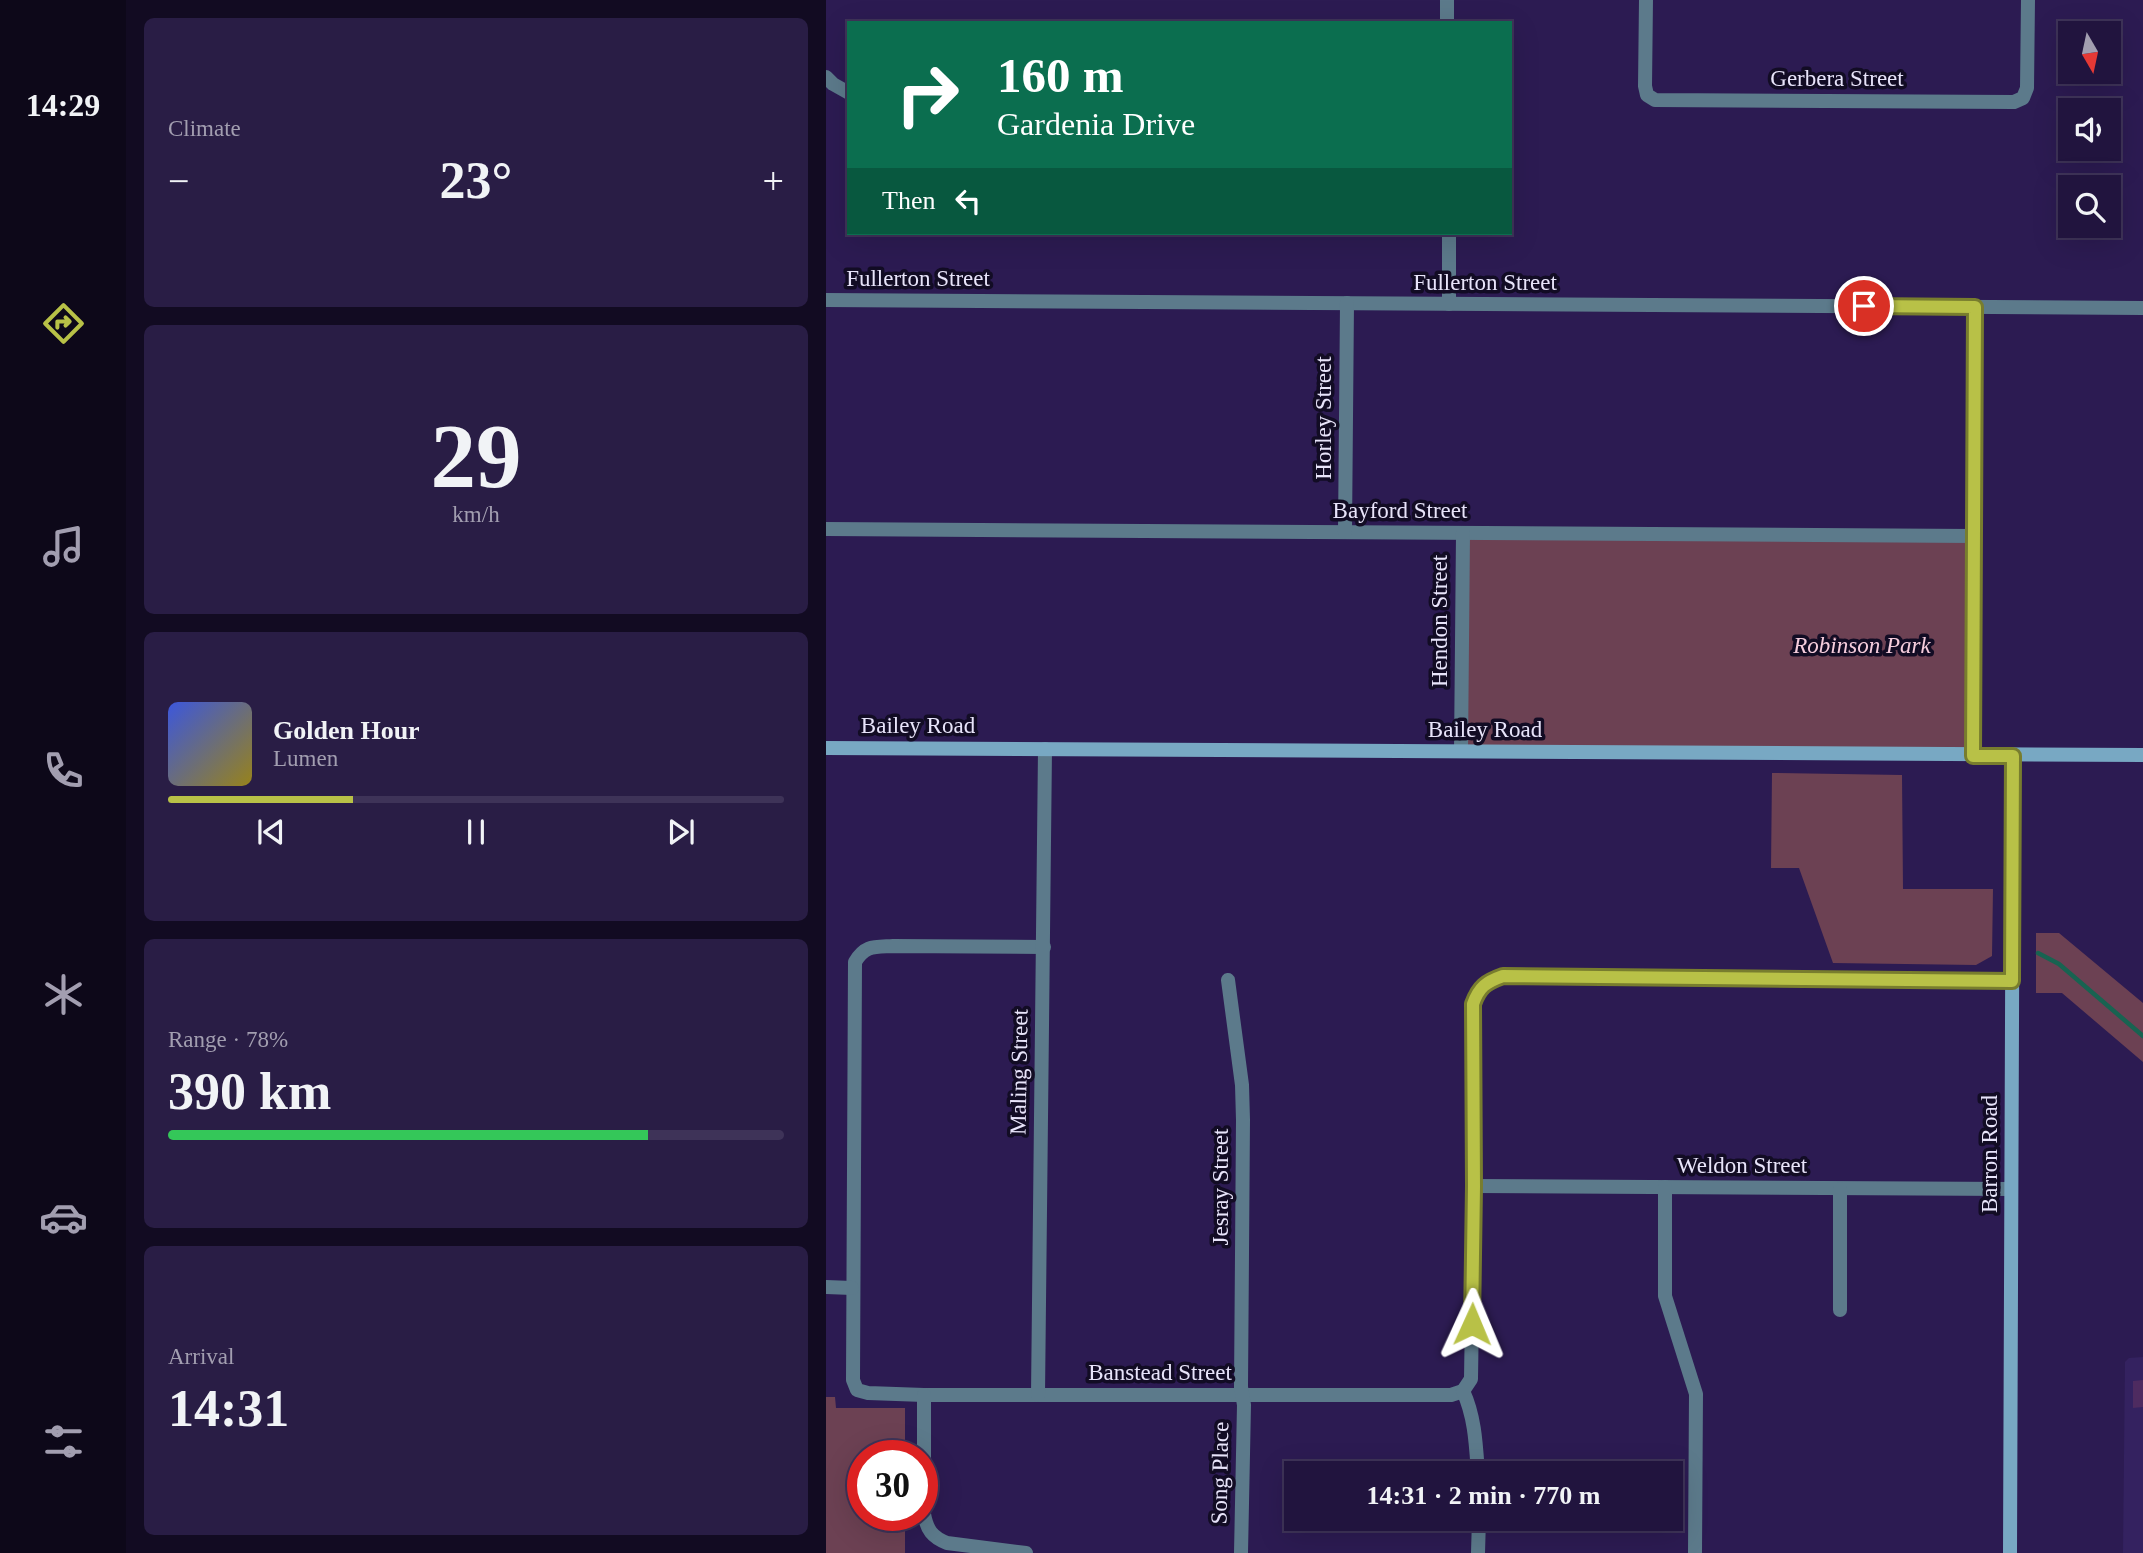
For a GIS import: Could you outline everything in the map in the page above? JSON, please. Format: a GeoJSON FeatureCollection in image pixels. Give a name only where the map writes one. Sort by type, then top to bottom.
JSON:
{"type":"FeatureCollection","features":[{"type":"Feature","properties":{"kind":"street"},"geometry":{"type":"LineString","coordinates":[[1447,0],[1447,21]]}},
{"type":"Feature","properties":{"kind":"street","name":"Gerbera Street"},"geometry":{"type":"LineString","coordinates":[[1646,0],[1645,86],[1647,94],[1655,100],[2000,102],[2014,102],[2023,98],[2027,88],[2028,0]]}},
{"type":"Feature","properties":{"kind":"street"},"geometry":{"type":"LineString","coordinates":[[826,77],[847,92]]}},
{"type":"Feature","properties":{"kind":"street"},"geometry":{"type":"LineString","coordinates":[[1448,235],[1449,304]]}},
{"type":"Feature","properties":{"kind":"street","name":"Fullerton Street"},"geometry":{"type":"LineString","coordinates":[[826,300],[2143,308]]}},
{"type":"Feature","properties":{"kind":"street","name":"Horley Street"},"geometry":{"type":"LineString","coordinates":[[1345,532],[1347,303]]}},
{"type":"Feature","properties":{"kind":"street"},"geometry":{"type":"LineString","coordinates":[[1973,756],[1975,307]]}},
{"type":"Feature","properties":{"kind":"street","name":"Bayford Street"},"geometry":{"type":"LineString","coordinates":[[826,529],[1973,536]]}},
{"type":"Feature","properties":{"kind":"street","name":"Hendon Street"},"geometry":{"type":"LineString","coordinates":[[1461,751],[1462,533]]}},
{"type":"Feature","properties":{"kind":"street","name":"Bailey Road"},"geometry":{"type":"LineString","coordinates":[[826,748],[2143,755]]}},
{"type":"Feature","properties":{"kind":"street","name":"Maling Street"},"geometry":{"type":"LineString","coordinates":[[1038,1395],[1045,749]]}},
{"type":"Feature","properties":{"kind":"street","name":"Barron Road"},"geometry":{"type":"LineString","coordinates":[[2010,1553],[2013,756]]}},
{"type":"Feature","properties":{"kind":"street"},"geometry":{"type":"LineString","coordinates":[[826,1287],[852,1288],[855,962],[861,953],[870,947],[1044,947]]}},
{"type":"Feature","properties":{"kind":"street"},"geometry":{"type":"LineString","coordinates":[[1477,1461],[1470,1406],[1463,1391],[1471,1379],[1473,1004],[1478,990],[1503,976],[2012,981]]}},
{"type":"Feature","properties":{"kind":"street","name":"Jesray Street"},"geometry":{"type":"LineString","coordinates":[[1228,980],[1242,1085],[1242,1395]]}},
{"type":"Feature","properties":{"kind":"street","name":"Weldon Street"},"geometry":{"type":"LineString","coordinates":[[1474,1186],[2011,1189]]}},
{"type":"Feature","properties":{"kind":"street"},"geometry":{"type":"LineString","coordinates":[[1665,1187],[1665,1296],[1696,1394],[1695,1553]]}},
{"type":"Feature","properties":{"kind":"street"},"geometry":{"type":"LineString","coordinates":[[1840,1189],[1840,1310]]}},
{"type":"Feature","properties":{"kind":"street","name":"Banstead Street"},"geometry":{"type":"LineString","coordinates":[[852,1288],[853,1380],[858,1390],[868,1393],[1451,1395],[1463,1391]]}},
{"type":"Feature","properties":{"kind":"street"},"geometry":{"type":"LineString","coordinates":[[924,1395],[924,1514],[927,1528],[935,1538],[947,1543],[1026,1553]]}},
{"type":"Feature","properties":{"kind":"street","name":"Song Place"},"geometry":{"type":"LineString","coordinates":[[1241,1553],[1242,1395]]}},
{"type":"Feature","properties":{"kind":"street"},"geometry":{"type":"LineString","coordinates":[[1478,1553],[1479,1531]]}},
{"type":"Feature","properties":{"kind":"shaded area"},"geometry":{"type":"Polygon","coordinates":[[[2143,1357],[2143,1553],[2123,1553],[2125,1362],[2129,1358],[2143,1357]]]}},
{"type":"Feature","properties":{"kind":"green space","name":"Robinson Park"},"geometry":{"type":"Polygon","coordinates":[[[1463,533],[1973,536],[1973,756],[1461,751],[1463,533]]]}},
{"type":"Feature","properties":{"kind":"green space"},"geometry":{"type":"Polygon","coordinates":[[[1772,773],[1902,775],[1903,889],[1993,889],[1992,956],[1976,965],[1833,963],[1799,868],[1771,868],[1772,773]]]}},
{"type":"Feature","properties":{"kind":"green space"},"geometry":{"type":"Polygon","coordinates":[[[2036,933],[2059,933],[2143,1003],[2143,1062],[2062,993],[2036,993],[2036,933]]]}},
{"type":"Feature","properties":{"kind":"green space"},"geometry":{"type":"Polygon","coordinates":[[[826,1397],[835,1397],[836,1408],[905,1408],[905,1440],[847,1440],[847,1531],[905,1531],[905,1553],[826,1553],[826,1397]]]}},
{"type":"Feature","properties":{"kind":"building"},"geometry":{"type":"Polygon","coordinates":[[[2143,1380],[2143,1407],[2133,1408],[2133,1381],[2143,1380]]]}},
{"type":"Feature","properties":{"kind":"waterway"},"geometry":{"type":"LineString","coordinates":[[2038,953],[2059,964],[2143,1036]]}},
{"type":"Feature","properties":{"kind":"route"},"geometry":{"type":"LineString","coordinates":[[1472,1324],[1473,1004],[1478,990],[1488,982],[1503,976],[2012,981],[2013,756],[1973,756],[1975,307],[1864,306]]}}]}
